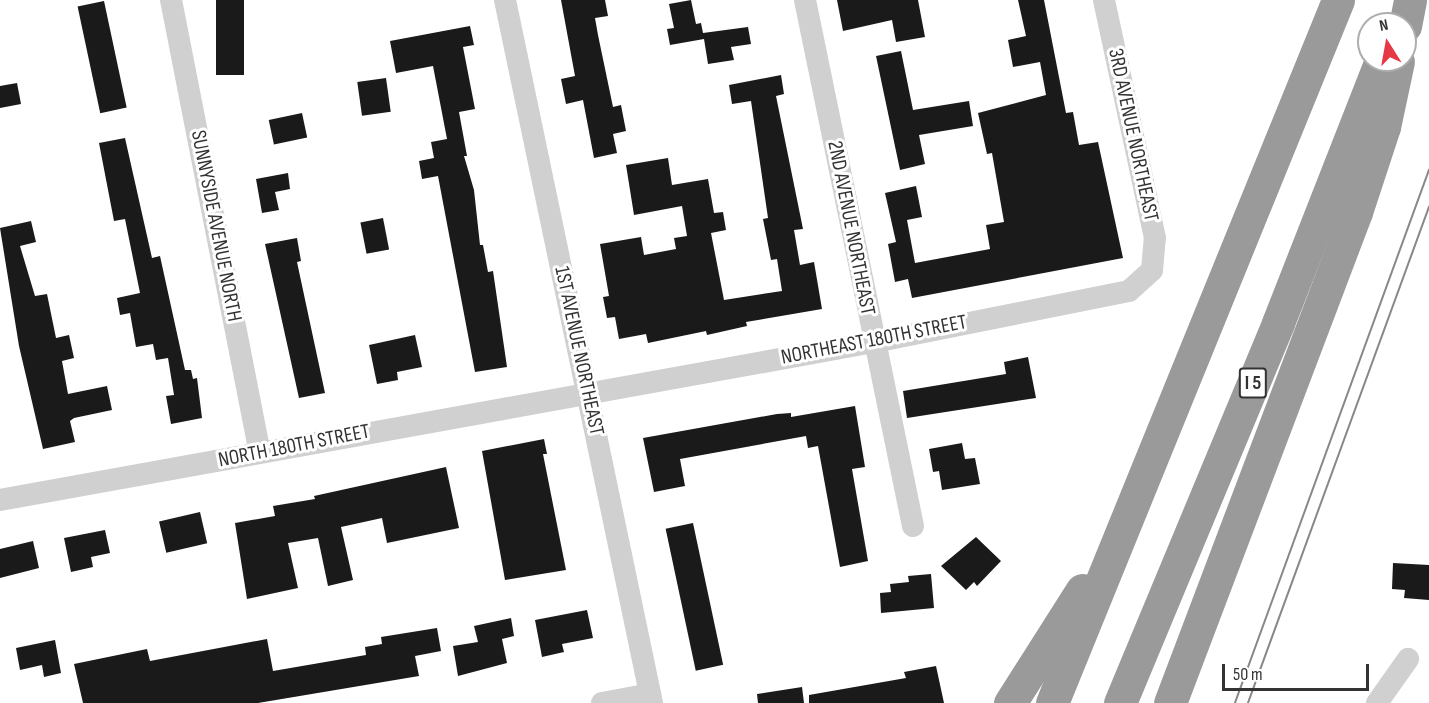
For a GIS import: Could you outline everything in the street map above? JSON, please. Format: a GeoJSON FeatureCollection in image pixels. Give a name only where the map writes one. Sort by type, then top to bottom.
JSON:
{"type":"FeatureCollection","features":[{"type":"Feature","properties":{"kind":"highway"},"geometry":{"type":"LineString","coordinates":[[1052,703],[1338,0]]}},
{"type":"Feature","properties":{"kind":"highway","name":"I 5"},"geometry":{"type":"LineString","coordinates":[[1120,703],[1278,323],[1376,72]]}},
{"type":"Feature","properties":{"kind":"highway"},"geometry":{"type":"LineString","coordinates":[[1170,703],[1356,212],[1384,127],[1395,72]]}},
{"type":"Feature","properties":{"kind":"highway"},"geometry":{"type":"LineString","coordinates":[[1010,703],[1125,522]]}},
{"type":"Feature","properties":{"kind":"street","name":"SUNNYSIDE AVENUE NORTH"},"geometry":{"type":"LineString","coordinates":[[171,0],[260,452]]}},
{"type":"Feature","properties":{"kind":"street","name":"1ST AVENUE NORTHEAST"},"geometry":{"type":"LineString","coordinates":[[505,0],[651,699]]}},
{"type":"Feature","properties":{"kind":"street","name":"2ND AVENUE NORTHEAST"},"geometry":{"type":"LineString","coordinates":[[805,0],[913,526]]}},
{"type":"Feature","properties":{"kind":"street","name":"3RD AVENUE NORTHEAST"},"geometry":{"type":"LineString","coordinates":[[1104,0],[1155,238],[1152,270]]}},
{"type":"Feature","properties":{"kind":"street","name":"NORTHEAST 180TH STREET"},"geometry":{"type":"LineString","coordinates":[[588,391],[874,342],[1130,291],[1152,270]]}},
{"type":"Feature","properties":{"kind":"street","name":"NORTH 180TH STREET"},"geometry":{"type":"LineString","coordinates":[[0,500],[588,391]]}},
{"type":"Feature","properties":{"kind":"street"},"geometry":{"type":"LineString","coordinates":[[1377,703],[1408,659]]}},
{"type":"Feature","properties":{"kind":"street"},"geometry":{"type":"LineString","coordinates":[[602,703],[651,699]]}},
{"type":"Feature","properties":{"kind":"building"},"geometry":{"type":"Polygon","coordinates":[[[216,0],[244,0],[244,75],[216,75],[216,0]]]}},
{"type":"Feature","properties":{"kind":"building"},"geometry":{"type":"Polygon","coordinates":[[[561,0],[605,0],[608,16],[595,18],[613,107],[621,105],[626,131],[613,134],[617,153],[594,158],[583,100],[566,104],[561,79],[575,76],[561,0]]]}},
{"type":"Feature","properties":{"kind":"building"},"geometry":{"type":"Polygon","coordinates":[[[691,0],[696,24],[701,23],[703,33],[748,27],[751,44],[731,47],[734,60],[708,64],[704,39],[670,45],[667,29],[674,28],[669,4],[691,0]]]}},
{"type":"Feature","properties":{"kind":"building"},"geometry":{"type":"Polygon","coordinates":[[[837,0],[918,0],[925,37],[896,42],[892,20],[843,31],[837,0]]]}},
{"type":"Feature","properties":{"kind":"building"},"geometry":{"type":"Polygon","coordinates":[[[1018,0],[1044,0],[1066,113],[1073,112],[1079,145],[1098,142],[1123,258],[912,298],[908,279],[895,282],[888,244],[896,242],[885,193],[916,186],[922,217],[907,220],[915,263],[990,249],[986,225],[1004,222],[992,153],[987,154],[978,113],[1046,95],[1040,62],[1013,67],[1008,40],[1026,36],[1018,0]]]}},
{"type":"Feature","properties":{"kind":"building"},"geometry":{"type":"Polygon","coordinates":[[[104,1],[127,108],[100,113],[78,7],[104,1]]]}},
{"type":"Feature","properties":{"kind":"building"},"geometry":{"type":"Polygon","coordinates":[[[470,26],[474,45],[463,47],[475,109],[459,112],[467,156],[464,156],[474,190],[480,245],[483,245],[488,272],[493,271],[507,367],[475,372],[438,176],[422,179],[419,161],[434,158],[431,142],[447,139],[433,66],[396,73],[390,41],[470,26]]]}},
{"type":"Feature","properties":{"kind":"building"},"geometry":{"type":"Polygon","coordinates":[[[901,51],[913,110],[969,101],[973,126],[919,135],[925,164],[900,170],[876,56],[901,51]]]}},
{"type":"Feature","properties":{"kind":"building"},"geometry":{"type":"Polygon","coordinates":[[[781,75],[784,94],[776,96],[803,229],[794,230],[800,265],[814,262],[822,309],[746,322],[747,326],[707,335],[706,331],[648,343],[646,334],[619,339],[615,317],[607,318],[603,297],[609,296],[600,244],[641,237],[644,255],[676,249],[674,238],[687,236],[682,206],[634,215],[626,165],[668,158],[672,185],[708,179],[714,213],[723,212],[726,230],[711,233],[724,300],[782,291],[777,259],[771,260],[763,219],[768,218],[751,101],[732,104],[729,85],[781,75]]]}},
{"type":"Feature","properties":{"kind":"building"},"geometry":{"type":"Polygon","coordinates":[[[386,78],[391,112],[362,116],[357,82],[386,78]]]}},
{"type":"Feature","properties":{"kind":"building"},"geometry":{"type":"Polygon","coordinates":[[[17,83],[21,104],[0,108],[0,86],[17,83]]]}},
{"type":"Feature","properties":{"kind":"building"},"geometry":{"type":"Polygon","coordinates":[[[302,113],[307,137],[274,145],[269,120],[302,113]]]}},
{"type":"Feature","properties":{"kind":"building"},"geometry":{"type":"Polygon","coordinates":[[[125,138],[152,258],[160,256],[185,370],[191,370],[193,379],[197,378],[202,418],[171,424],[166,396],[174,395],[168,358],[156,360],[153,344],[136,347],[130,313],[120,315],[117,298],[140,293],[125,219],[114,221],[99,143],[125,138]]]}},
{"type":"Feature","properties":{"kind":"building"},"geometry":{"type":"Polygon","coordinates":[[[288,173],[290,189],[275,192],[279,210],[262,213],[256,179],[288,173]]]}},
{"type":"Feature","properties":{"kind":"building"},"geometry":{"type":"Polygon","coordinates":[[[383,218],[389,249],[367,254],[360,222],[383,218]]]}},
{"type":"Feature","properties":{"kind":"building"},"geometry":{"type":"Polygon","coordinates":[[[31,221],[36,242],[20,246],[35,296],[47,294],[56,338],[69,335],[74,358],[62,361],[68,394],[107,386],[112,410],[74,418],[70,421],[75,442],[43,449],[19,346],[0,228],[31,221]]]}},
{"type":"Feature","properties":{"kind":"building"},"geometry":{"type":"Polygon","coordinates":[[[297,238],[301,261],[297,262],[325,393],[299,398],[265,244],[297,238]]]}},
{"type":"Feature","properties":{"kind":"building"},"geometry":{"type":"Polygon","coordinates":[[[415,335],[422,367],[397,372],[398,380],[377,384],[369,345],[415,335]]]}},
{"type":"Feature","properties":{"kind":"building"},"geometry":{"type":"Polygon","coordinates":[[[1028,357],[1036,398],[907,418],[903,391],[1006,374],[1004,362],[1028,357]]]}},
{"type":"Feature","properties":{"kind":"building"},"geometry":{"type":"Polygon","coordinates":[[[855,406],[865,467],[852,469],[868,561],[840,567],[818,446],[808,448],[806,436],[680,459],[685,486],[654,492],[643,438],[777,414],[791,413],[791,417],[855,406]]]}},
{"type":"Feature","properties":{"kind":"building"},"geometry":{"type":"Polygon","coordinates":[[[544,439],[547,454],[543,454],[566,570],[505,580],[482,451],[544,439]]]}},
{"type":"Feature","properties":{"kind":"building"},"geometry":{"type":"Polygon","coordinates":[[[962,443],[965,459],[975,458],[980,484],[942,490],[939,471],[933,472],[929,449],[962,443]]]}},
{"type":"Feature","properties":{"kind":"building"},"geometry":{"type":"Polygon","coordinates":[[[446,467],[459,528],[387,543],[382,518],[341,527],[353,580],[328,586],[318,538],[288,543],[298,588],[247,599],[235,523],[275,516],[273,506],[315,499],[314,496],[446,467]]]}},
{"type":"Feature","properties":{"kind":"building"},"geometry":{"type":"Polygon","coordinates":[[[200,512],[207,543],[166,553],[159,521],[200,512]]]}},
{"type":"Feature","properties":{"kind":"building"},"geometry":{"type":"Polygon","coordinates":[[[693,523],[723,665],[696,671],[666,529],[693,523]]]}},
{"type":"Feature","properties":{"kind":"building"},"geometry":{"type":"Polygon","coordinates":[[[105,530],[110,553],[91,557],[93,567],[71,572],[64,538],[105,530]]]}},
{"type":"Feature","properties":{"kind":"building"},"geometry":{"type":"Polygon","coordinates":[[[976,537],[1001,561],[977,586],[974,582],[966,590],[941,566],[976,537]]]}},
{"type":"Feature","properties":{"kind":"building"},"geometry":{"type":"Polygon","coordinates":[[[33,541],[39,568],[0,578],[0,549],[33,541]]]}},
{"type":"Feature","properties":{"kind":"building"},"geometry":{"type":"Polygon","coordinates":[[[1393,563],[1429,565],[1429,600],[1404,598],[1405,590],[1392,589],[1393,563]]]}},
{"type":"Feature","properties":{"kind":"building"},"geometry":{"type":"Polygon","coordinates":[[[931,574],[934,608],[881,613],[880,593],[891,592],[890,584],[909,582],[908,576],[931,574]]]}},
{"type":"Feature","properties":{"kind":"building"},"geometry":{"type":"Polygon","coordinates":[[[587,610],[593,638],[562,644],[564,652],[542,657],[535,620],[587,610]]]}},
{"type":"Feature","properties":{"kind":"building"},"geometry":{"type":"Polygon","coordinates":[[[511,618],[514,636],[502,639],[507,663],[458,676],[453,646],[478,642],[474,626],[511,618]]]}},
{"type":"Feature","properties":{"kind":"building"},"geometry":{"type":"Polygon","coordinates":[[[437,628],[441,651],[415,656],[419,676],[258,703],[83,703],[74,664],[147,649],[150,661],[267,639],[273,671],[366,655],[365,647],[382,644],[381,637],[437,628]]]}},
{"type":"Feature","properties":{"kind":"building"},"geometry":{"type":"Polygon","coordinates":[[[55,640],[61,673],[44,677],[42,665],[20,670],[16,648],[55,640]]]}},
{"type":"Feature","properties":{"kind":"building"},"geometry":{"type":"Polygon","coordinates":[[[936,666],[944,703],[809,703],[809,695],[906,678],[904,672],[936,666]]]}},
{"type":"Feature","properties":{"kind":"building"},"geometry":{"type":"Polygon","coordinates":[[[802,687],[804,703],[758,703],[757,694],[802,687]]]}},
{"type":"Feature","properties":{"kind":"tram line"},"geometry":{"type":"LineString","coordinates":[[1235,703],[1429,170]]}},
{"type":"Feature","properties":{"kind":"tram line"},"geometry":{"type":"LineString","coordinates":[[1248,703],[1429,207]]}}]}
